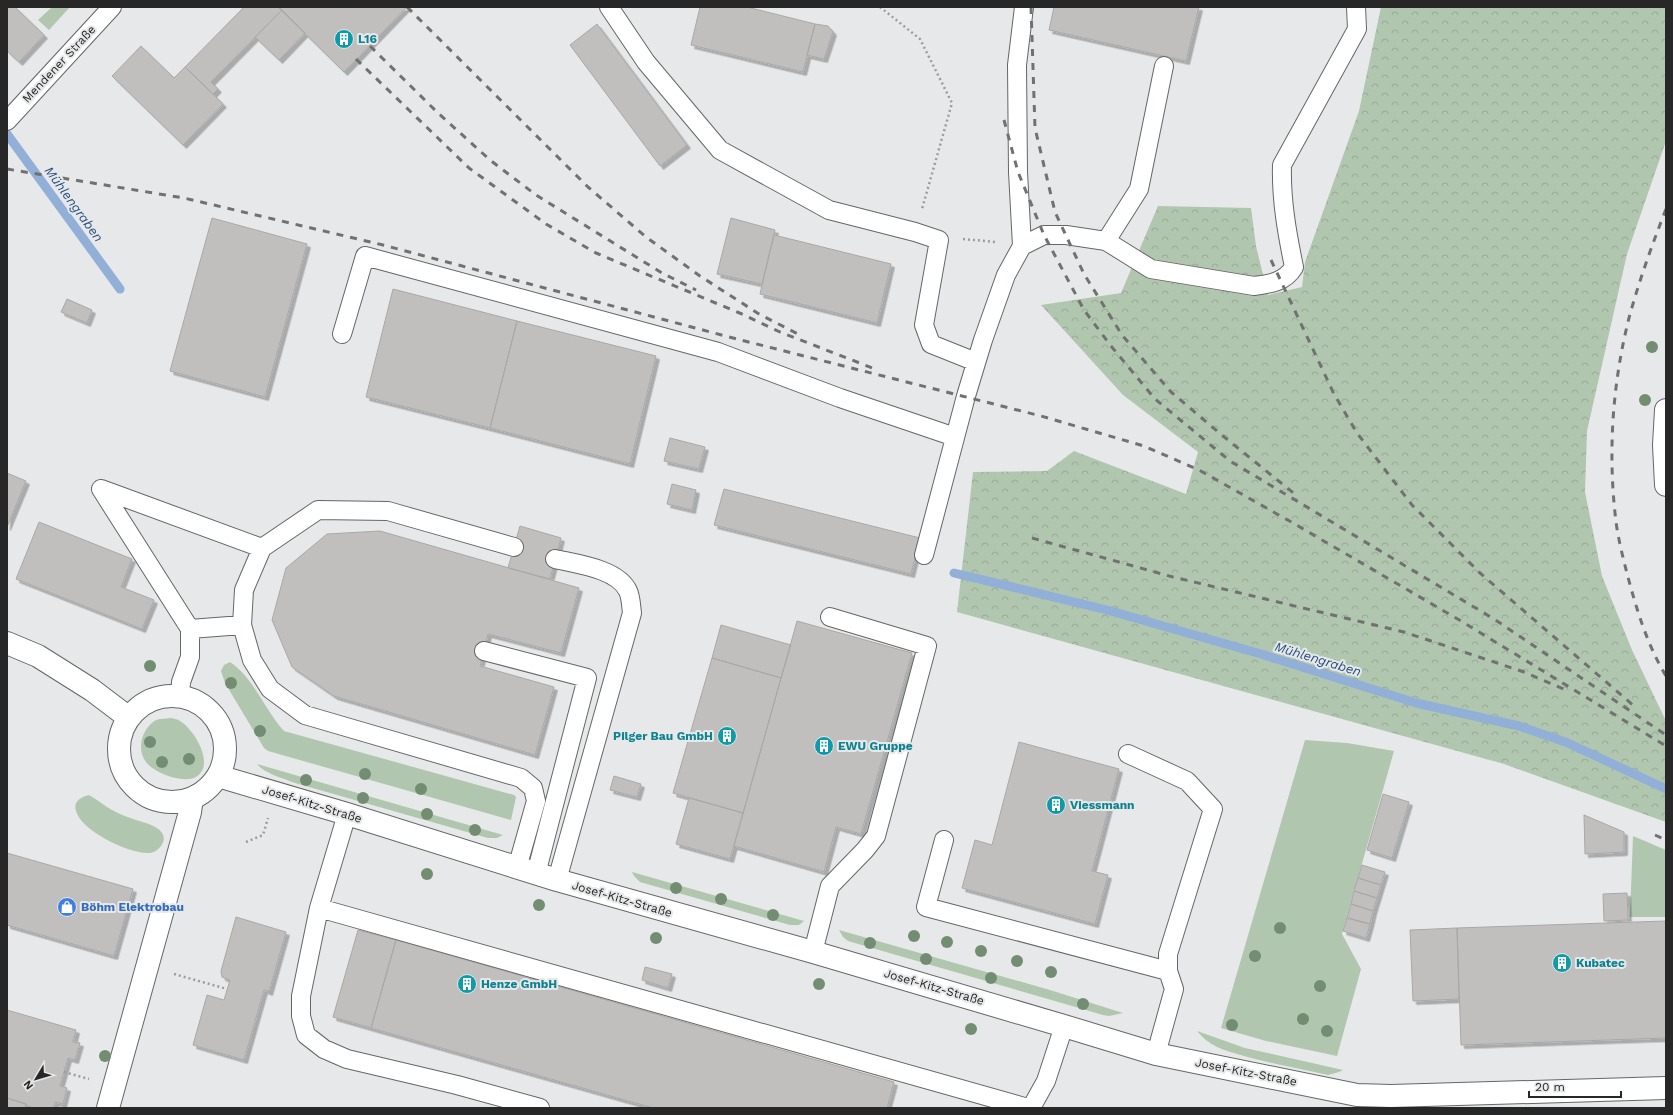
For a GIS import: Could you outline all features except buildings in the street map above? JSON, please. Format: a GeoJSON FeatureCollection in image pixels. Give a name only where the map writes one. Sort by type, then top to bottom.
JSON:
{"type":"FeatureCollection","features":[{"type":"Feature","properties":{"kind":"street"},"geometry":{"type":"LineString","coordinates":[[1666,410],[1664,445],[1666,485]]}},
{"type":"Feature","properties":{"kind":"street"},"geometry":{"type":"LineString","coordinates":[[7,643],[38,656],[92,690],[129,718]]}},
{"type":"Feature","properties":{"kind":"street"},"geometry":{"type":"LineString","coordinates":[[166,696],[180,697],[196,702],[210,712],[220,726],[225,743],[224,760],[218,776],[207,790],[192,798],[175,802],[159,800],[144,794],[132,783],[123,770],[119,754],[120,741],[123,729],[129,718],[139,708],[152,700],[166,696]]}},
{"type":"Feature","properties":{"kind":"street","name":"Josef-Kitz-Straße"},"geometry":{"type":"LineString","coordinates":[[218,776],[347,814],[526,871],[813,952],[1156,1054],[1357,1095],[1391,1096],[1666,1088]]}},
{"type":"Feature","properties":{"kind":"street"},"geometry":{"type":"LineString","coordinates":[[108,1108],[190,812],[192,798]]}},
{"type":"Feature","properties":{"kind":"lane","name":"Mendener Straße"},"geometry":{"type":"LineString","coordinates":[[11,116],[112,7]]}},
{"type":"Feature","properties":{"kind":"lane"},"geometry":{"type":"LineString","coordinates":[[609,7],[646,62],[720,150],[829,210],[915,232],[939,240],[924,325],[931,344],[976,362]]}},
{"type":"Feature","properties":{"kind":"lane"},"geometry":{"type":"LineString","coordinates":[[924,555],[976,362],[1006,275],[1022,246],[1018,172],[1017,65],[1024,7]]}},
{"type":"Feature","properties":{"kind":"lane"},"geometry":{"type":"LineString","coordinates":[[1022,246],[1044,235],[1066,235],[1106,241],[1151,269],[1254,286],[1267,285],[1289,275],[1294,267],[1283,213],[1281,187],[1282,165],[1357,29],[1356,7]]}},
{"type":"Feature","properties":{"kind":"lane"},"geometry":{"type":"LineString","coordinates":[[1106,241],[1139,189],[1164,66]]}},
{"type":"Feature","properties":{"kind":"lane"},"geometry":{"type":"LineString","coordinates":[[342,334],[365,256],[718,352],[840,398],[955,437]]}},
{"type":"Feature","properties":{"kind":"lane"},"geometry":{"type":"LineString","coordinates":[[180,697],[181,682],[190,657],[190,629],[101,489],[262,548]]}},
{"type":"Feature","properties":{"kind":"lane"},"geometry":{"type":"LineString","coordinates":[[514,547],[388,511],[318,510],[262,548],[244,590],[242,625],[252,660],[270,689],[305,715],[521,778],[533,788],[536,801],[526,871]]}},
{"type":"Feature","properties":{"kind":"lane"},"geometry":{"type":"LineString","coordinates":[[556,559],[595,568],[616,577],[628,591],[632,613],[557,880]]}},
{"type":"Feature","properties":{"kind":"lane"},"geometry":{"type":"LineString","coordinates":[[813,952],[830,886],[865,850],[876,836],[927,646],[830,617]]}},
{"type":"Feature","properties":{"kind":"lane"},"geometry":{"type":"LineString","coordinates":[[190,629],[242,625]]}},
{"type":"Feature","properties":{"kind":"lane"},"geometry":{"type":"LineString","coordinates":[[484,651],[587,678],[526,871]]}},
{"type":"Feature","properties":{"kind":"lane"},"geometry":{"type":"LineString","coordinates":[[1128,754],[1187,781],[1213,809],[1168,954],[1168,971],[1174,989],[1156,1054]]}},
{"type":"Feature","properties":{"kind":"lane"},"geometry":{"type":"LineString","coordinates":[[347,814],[319,908],[301,996],[300,1016],[306,1035],[324,1049],[347,1059],[457,1085],[540,1108]]}},
{"type":"Feature","properties":{"kind":"lane"},"geometry":{"type":"LineString","coordinates":[[944,840],[926,907],[1168,971]]}},
{"type":"Feature","properties":{"kind":"lane"},"geometry":{"type":"LineString","coordinates":[[319,908],[1028,1108]]}},
{"type":"Feature","properties":{"kind":"lane"},"geometry":{"type":"LineString","coordinates":[[1032,1108],[1046,1081],[1064,1026]]}},
{"type":"Feature","properties":{"kind":"path"},"geometry":{"type":"LineString","coordinates":[[880,7],[920,39],[952,103],[915,232]]}},
{"type":"Feature","properties":{"kind":"path"},"geometry":{"type":"LineString","coordinates":[[939,240],[960,239],[1000,242],[1022,246]]}},
{"type":"Feature","properties":{"kind":"path"},"geometry":{"type":"LineString","coordinates":[[246,842],[263,835],[269,814]]}},
{"type":"Feature","properties":{"kind":"path"},"geometry":{"type":"LineString","coordinates":[[148,967],[227,989]]}},
{"type":"Feature","properties":{"kind":"green space"},"geometry":{"type":"Polygon","coordinates":[[[52,7],[70,7],[49,30],[38,20],[52,7]]]}},
{"type":"Feature","properties":{"kind":"green space"},"geometry":{"type":"Polygon","coordinates":[[[1381,7],[1666,7],[1666,141],[1627,254],[1587,431],[1585,492],[1602,576],[1632,650],[1666,721],[1666,822],[1504,764],[957,612],[973,472],[1047,471],[1074,451],[1186,494],[1198,452],[1123,395],[1041,305],[1121,293],[1158,206],[1251,208],[1256,246],[1268,295],[1302,287],[1305,262],[1359,111],[1381,7]]]}},
{"type":"Feature","properties":{"kind":"green space"},"geometry":{"type":"Polygon","coordinates":[[[230,662],[246,676],[270,713],[284,731],[514,795],[516,797],[511,820],[268,751],[264,748],[225,683],[221,671],[224,665],[230,662]]]}},
{"type":"Feature","properties":{"kind":"green space"},"geometry":{"type":"Polygon","coordinates":[[[171,718],[186,725],[201,748],[204,764],[202,771],[196,777],[184,779],[169,776],[155,770],[143,757],[141,745],[147,728],[156,720],[171,718]]]}},
{"type":"Feature","properties":{"kind":"green space"},"geometry":{"type":"Polygon","coordinates":[[[1305,740],[1347,743],[1394,751],[1342,934],[1361,969],[1337,1056],[1266,1041],[1221,1028],[1305,740]]]}},
{"type":"Feature","properties":{"kind":"green space"},"geometry":{"type":"Polygon","coordinates":[[[257,764],[503,835],[497,838],[488,838],[295,783],[269,773],[257,764]]]}},
{"type":"Feature","properties":{"kind":"green space"},"geometry":{"type":"Polygon","coordinates":[[[89,795],[116,812],[157,828],[164,836],[161,846],[156,851],[142,853],[120,846],[97,834],[80,819],[75,808],[78,800],[89,795]]]}},
{"type":"Feature","properties":{"kind":"green space"},"geometry":{"type":"Polygon","coordinates":[[[1633,836],[1666,850],[1666,917],[1630,917],[1633,836]]]}},
{"type":"Feature","properties":{"kind":"green space"},"geometry":{"type":"Polygon","coordinates":[[[632,872],[804,921],[799,925],[790,925],[640,882],[632,872]]]}},
{"type":"Feature","properties":{"kind":"green space"},"geometry":{"type":"Polygon","coordinates":[[[839,930],[1050,990],[1123,1013],[1109,1016],[1103,1015],[848,941],[843,937],[839,930]]]}},
{"type":"Feature","properties":{"kind":"green space"},"geometry":{"type":"Polygon","coordinates":[[[1197,1031],[1245,1048],[1343,1070],[1328,1075],[1243,1056],[1217,1047],[1206,1040],[1197,1031]]]}},
{"type":"Feature","properties":{"kind":"waterway","name":"Mühlengraben"},"geometry":{"type":"LineString","coordinates":[[7,134],[120,289]]}},
{"type":"Feature","properties":{"kind":"waterway","name":"Mühlengraben"},"geometry":{"type":"LineString","coordinates":[[954,573],[1107,610],[1261,654],[1416,703],[1519,726],[1568,743],[1666,789]]}},
{"type":"Feature","properties":{"kind":"railway"},"geometry":{"type":"LineString","coordinates":[[407,7],[588,187],[646,237],[700,276],[759,314],[798,334]]}},
{"type":"Feature","properties":{"kind":"railway"},"geometry":{"type":"LineString","coordinates":[[1031,7],[1035,128],[1055,212],[1084,274],[1122,335],[1171,392],[1296,495]]}},
{"type":"Feature","properties":{"kind":"railway"},"geometry":{"type":"LineString","coordinates":[[370,46],[438,113],[490,160],[536,195],[662,273],[696,290]]}},
{"type":"Feature","properties":{"kind":"railway"},"geometry":{"type":"LineString","coordinates":[[356,59],[469,168],[546,224],[596,253],[742,314],[780,332],[875,369]]}},
{"type":"Feature","properties":{"kind":"railway"},"geometry":{"type":"LineString","coordinates":[[1004,120],[1018,172],[1044,235],[1084,310],[1111,346],[1155,399],[1230,461],[1494,619],[1666,735]]}},
{"type":"Feature","properties":{"kind":"railway"},"geometry":{"type":"LineString","coordinates":[[7,169],[184,198],[383,245],[733,338],[1041,416],[1144,446],[1199,470],[1293,523],[1461,621],[1666,746]]}},
{"type":"Feature","properties":{"kind":"railway"},"geometry":{"type":"LineString","coordinates":[[1666,209],[1637,290],[1629,318],[1619,366],[1613,415],[1612,439],[1613,489],[1619,538],[1636,606],[1644,630],[1666,676]]}},
{"type":"Feature","properties":{"kind":"railway"},"geometry":{"type":"LineString","coordinates":[[1271,260],[1334,394],[1357,433],[1412,505],[1480,573],[1634,706]]}},
{"type":"Feature","properties":{"kind":"railway"},"geometry":{"type":"LineString","coordinates":[[1032,538],[1173,577],[1404,632],[1524,672],[1566,690]]}},
{"type":"Feature","properties":{"kind":"railway"},"geometry":{"type":"LineString","coordinates":[[1655,835],[1666,840]]}},
{"type":"Feature","properties":{"kind":"place","name":"L16"},"geometry":{"type":"Point","coordinates":[344,39]}},
{"type":"Feature","properties":{"kind":"place","name":"Pilger Bau GmbH"},"geometry":{"type":"Point","coordinates":[727,736]}},
{"type":"Feature","properties":{"kind":"place","name":"EWU Gruppe"},"geometry":{"type":"Point","coordinates":[824,746]}},
{"type":"Feature","properties":{"kind":"place","name":"Viessmann"},"geometry":{"type":"Point","coordinates":[1056,805]}},
{"type":"Feature","properties":{"kind":"place","name":"Böhm Elektrobau"},"geometry":{"type":"Point","coordinates":[67,907]}},
{"type":"Feature","properties":{"kind":"place","name":"Kubatec"},"geometry":{"type":"Point","coordinates":[1562,963]}},
{"type":"Feature","properties":{"kind":"place","name":"Henze GmbH"},"geometry":{"type":"Point","coordinates":[467,984]}}]}
